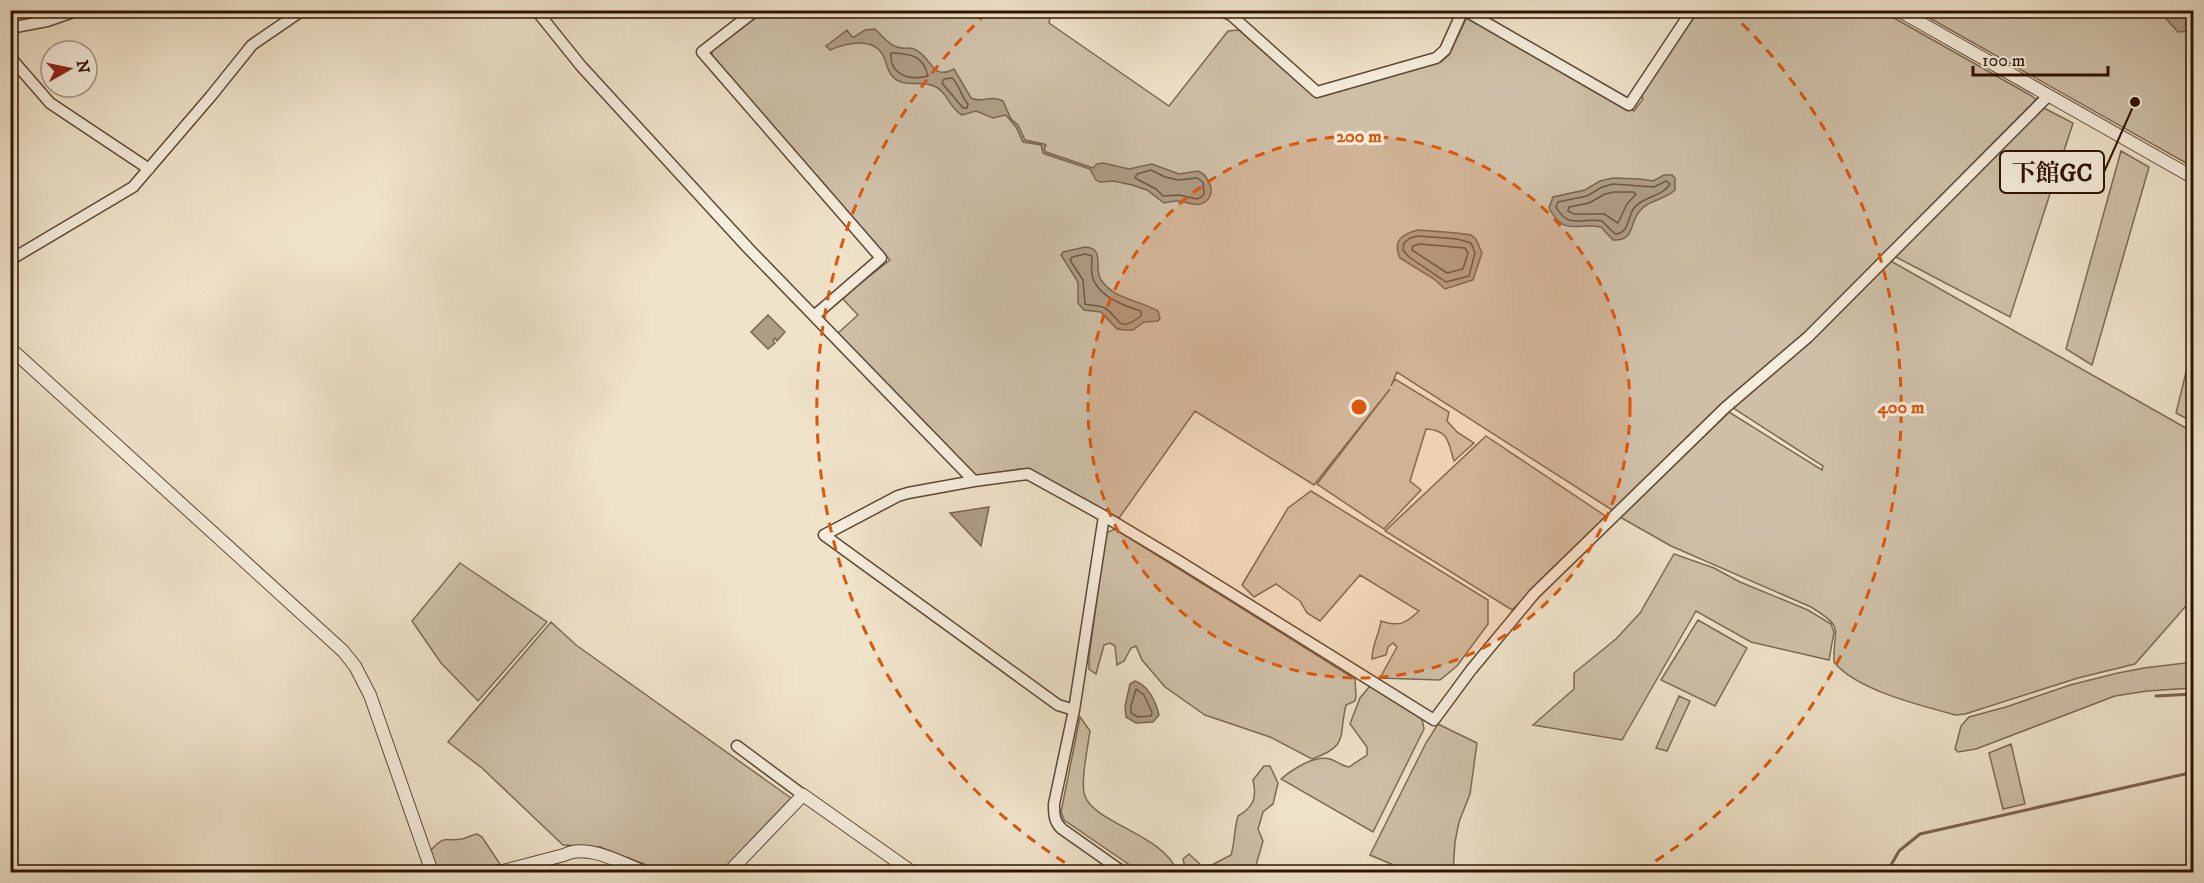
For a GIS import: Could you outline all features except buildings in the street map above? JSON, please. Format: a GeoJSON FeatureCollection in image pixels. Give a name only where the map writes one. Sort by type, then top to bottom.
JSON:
{"type":"FeatureCollection","features":[{"type":"Feature","properties":{"kind":"street"},"geometry":{"type":"LineString","coordinates":[[10,28],[46,16],[80,10]]}},
{"type":"Feature","properties":{"kind":"street"},"geometry":{"type":"LineString","coordinates":[[10,260],[133,187],[252,45],[303,10]]}},
{"type":"Feature","properties":{"kind":"street"},"geometry":{"type":"LineString","coordinates":[[536,10],[581,66],[748,248],[974,481]]}},
{"type":"Feature","properties":{"kind":"street"},"geometry":{"type":"LineString","coordinates":[[756,10],[702,52],[881,258],[814,316]]}},
{"type":"Feature","properties":{"kind":"street"},"geometry":{"type":"LineString","coordinates":[[1220,10],[1231,15],[1317,92],[1436,58],[1445,50],[1464,10],[1629,105],[1692,10]]}},
{"type":"Feature","properties":{"kind":"street"},"geometry":{"type":"LineString","coordinates":[[1898,10],[2193,178]]}},
{"type":"Feature","properties":{"kind":"street"},"geometry":{"type":"LineString","coordinates":[[10,57],[50,103],[149,169]]}},
{"type":"Feature","properties":{"kind":"street"},"geometry":{"type":"LineString","coordinates":[[1074,710],[1058,705],[824,535],[898,495],[1028,474],[1104,516],[1434,720],[1471,670],[1534,594],[1726,407],[1808,337],[2048,96]]}},
{"type":"Feature","properties":{"kind":"street"},"geometry":{"type":"LineString","coordinates":[[10,348],[349,659],[370,694],[432,873]]}},
{"type":"Feature","properties":{"kind":"street"},"geometry":{"type":"LineString","coordinates":[[1104,516],[1074,710],[1054,804],[1056,824],[1123,873]]}},
{"type":"Feature","properties":{"kind":"street"},"geometry":{"type":"LineString","coordinates":[[737,746],[912,873]]}},
{"type":"Feature","properties":{"kind":"street"},"geometry":{"type":"LineString","coordinates":[[729,873],[804,795]]}},
{"type":"Feature","properties":{"kind":"street"},"geometry":{"type":"LineString","coordinates":[[499,873],[572,851],[597,854],[644,873]]}},
{"type":"Feature","properties":{"kind":"shaded area"},"geometry":{"type":"Polygon","coordinates":[[[1880,10],[2036,99],[1806,333],[1615,509],[1612,510],[1397,372],[1391,386],[1395,379],[1449,412],[1447,421],[1457,432],[1474,443],[1454,461],[1446,438],[1439,432],[1426,429],[1410,481],[1421,490],[1384,529],[1317,484],[1390,389],[1314,485],[1195,411],[1119,518],[1029,471],[1020,469],[976,477],[837,334],[858,315],[842,298],[890,260],[712,57],[712,50],[765,11],[1051,11],[1049,23],[1169,106],[1228,31],[1239,30],[1316,98],[1441,62],[1449,55],[1467,17],[1634,111],[1643,99],[1641,94],[1698,11],[1880,10]]]}},
{"type":"Feature","properties":{"kind":"shaded area"},"geometry":{"type":"Polygon","coordinates":[[[1917,11],[2193,11],[2193,167],[1917,11]]]}},
{"type":"Feature","properties":{"kind":"shaded area"},"geometry":{"type":"Polygon","coordinates":[[[2044,108],[2073,123],[2010,317],[1894,256],[2044,108]]]}},
{"type":"Feature","properties":{"kind":"shaded area"},"geometry":{"type":"Polygon","coordinates":[[[2121,151],[2149,167],[2092,365],[2066,349],[2121,151]]]}},
{"type":"Feature","properties":{"kind":"shaded area"},"geometry":{"type":"Polygon","coordinates":[[[1889,260],[2193,432],[2193,598],[2135,664],[2078,678],[1965,714],[1956,715],[1926,707],[1873,689],[1844,672],[1834,662],[1836,635],[1833,625],[1811,607],[1671,546],[1620,517],[1729,412],[1822,470],[1823,466],[1733,408],[1810,341],[1889,260]]]}},
{"type":"Feature","properties":{"kind":"shaded area"},"geometry":{"type":"Polygon","coordinates":[[[2193,344],[2194,422],[2176,413],[2193,344]]]}},
{"type":"Feature","properties":{"kind":"shaded area"},"geometry":{"type":"Polygon","coordinates":[[[1486,436],[1607,517],[1512,610],[1385,531],[1486,436]]]}},
{"type":"Feature","properties":{"kind":"shaded area"},"geometry":{"type":"Polygon","coordinates":[[[1311,491],[1488,600],[1488,624],[1457,666],[1440,680],[1380,678],[1397,647],[1393,643],[1388,647],[1386,655],[1372,659],[1381,621],[1393,624],[1402,623],[1419,611],[1360,575],[1320,621],[1307,613],[1300,601],[1276,584],[1254,597],[1242,585],[1288,508],[1311,491]]]}},
{"type":"Feature","properties":{"kind":"shaded area"},"geometry":{"type":"Polygon","coordinates":[[[1115,529],[1355,679],[1355,701],[1346,705],[1342,732],[1337,744],[1324,754],[1312,759],[1270,737],[1205,715],[1165,687],[1142,660],[1136,646],[1131,648],[1124,661],[1117,665],[1115,646],[1110,643],[1104,645],[1096,674],[1089,669],[1106,533],[1115,529]]]}},
{"type":"Feature","properties":{"kind":"shaded area"},"geometry":{"type":"Polygon","coordinates":[[[1674,554],[1714,568],[1740,582],[1808,610],[1831,624],[1834,632],[1829,660],[1751,642],[1696,611],[1622,740],[1533,725],[1574,689],[1574,673],[1616,639],[1640,613],[1674,554]]]}},
{"type":"Feature","properties":{"kind":"shaded area"},"geometry":{"type":"Polygon","coordinates":[[[460,563],[547,622],[478,701],[441,663],[412,621],[460,563]]]}},
{"type":"Feature","properties":{"kind":"shaded area"},"geometry":{"type":"Polygon","coordinates":[[[1698,620],[1747,648],[1715,706],[1661,680],[1698,620]]]}},
{"type":"Feature","properties":{"kind":"shaded area"},"geometry":{"type":"Polygon","coordinates":[[[551,622],[576,645],[791,798],[721,872],[665,872],[600,847],[563,845],[482,768],[448,742],[551,622]]]}},
{"type":"Feature","properties":{"kind":"shaded area"},"geometry":{"type":"Polygon","coordinates":[[[2193,662],[2193,688],[2115,696],[1976,749],[1958,752],[1955,749],[1961,726],[1969,717],[2070,685],[2118,673],[2193,662]]]}},
{"type":"Feature","properties":{"kind":"shaded area"},"geometry":{"type":"Polygon","coordinates":[[[1370,686],[1422,719],[1424,729],[1373,832],[1281,779],[1298,767],[1317,759],[1330,759],[1349,767],[1367,755],[1367,747],[1350,724],[1360,698],[1370,686]]]}},
{"type":"Feature","properties":{"kind":"shaded area"},"geometry":{"type":"Polygon","coordinates":[[[1679,696],[1690,701],[1667,751],[1656,748],[1679,696]]]}},
{"type":"Feature","properties":{"kind":"shaded area"},"geometry":{"type":"Polygon","coordinates":[[[1080,717],[1090,731],[1084,790],[1091,806],[1159,848],[1170,859],[1177,872],[1140,872],[1064,820],[1061,812],[1080,717]]]}},
{"type":"Feature","properties":{"kind":"shaded area"},"geometry":{"type":"Polygon","coordinates":[[[1438,724],[1477,743],[1470,794],[1459,822],[1453,872],[1410,872],[1370,855],[1426,743],[1438,724]]]}},
{"type":"Feature","properties":{"kind":"shaded area"},"geometry":{"type":"Polygon","coordinates":[[[2011,744],[2025,804],[2003,809],[1989,753],[2011,744]]]}},
{"type":"Feature","properties":{"kind":"shaded area"},"geometry":{"type":"Polygon","coordinates":[[[1264,766],[1270,766],[1278,783],[1273,804],[1263,812],[1258,829],[1263,841],[1254,872],[1186,872],[1183,859],[1189,854],[1202,866],[1212,865],[1231,855],[1238,816],[1251,805],[1255,792],[1253,780],[1264,766]]]}},
{"type":"Feature","properties":{"kind":"shaded area"},"geometry":{"type":"Polygon","coordinates":[[[477,834],[482,837],[500,864],[488,868],[485,872],[436,872],[431,850],[436,845],[443,840],[462,839],[477,834]]]}},
{"type":"Feature","properties":{"kind":"water"},"geometry":{"type":"Polygon","coordinates":[[[2159,11],[2180,11],[2193,25],[2193,28],[2190,31],[2178,32],[2159,11]]]}},
{"type":"Feature","properties":{"kind":"water"},"geometry":{"type":"Polygon","coordinates":[[[875,29],[894,46],[916,50],[937,70],[947,72],[954,69],[971,98],[979,100],[994,98],[1003,101],[1011,119],[1018,125],[1025,140],[1046,145],[1044,149],[1046,152],[1093,168],[1103,163],[1129,169],[1152,164],[1179,174],[1198,171],[1208,181],[1211,194],[1202,204],[1178,201],[1164,203],[1147,190],[1132,185],[1114,181],[1100,182],[1096,180],[1090,169],[1045,154],[1041,145],[1023,142],[1016,127],[1006,115],[993,118],[976,111],[962,115],[934,86],[898,81],[890,73],[884,57],[874,46],[859,43],[830,50],[826,46],[847,30],[854,37],[865,30],[875,29]]]}},
{"type":"Feature","properties":{"kind":"water"},"geometry":{"type":"Polygon","coordinates":[[[1664,175],[1672,175],[1675,178],[1675,190],[1642,208],[1628,235],[1620,240],[1613,240],[1601,227],[1566,225],[1555,217],[1549,208],[1553,197],[1585,190],[1600,181],[1613,178],[1653,181],[1664,175]]]}},
{"type":"Feature","properties":{"kind":"water"},"geometry":{"type":"Polygon","coordinates":[[[1418,230],[1471,235],[1476,239],[1482,253],[1473,280],[1445,289],[1434,279],[1400,258],[1397,247],[1400,239],[1418,230]]]}},
{"type":"Feature","properties":{"kind":"water"},"geometry":{"type":"Polygon","coordinates":[[[1085,247],[1095,251],[1099,275],[1107,287],[1120,296],[1158,311],[1160,318],[1158,321],[1144,322],[1133,330],[1117,329],[1101,312],[1084,310],[1078,303],[1078,282],[1061,255],[1063,252],[1085,247]]]}},
{"type":"Feature","properties":{"kind":"water"},"geometry":{"type":"Polygon","coordinates":[[[768,315],[785,332],[777,341],[775,338],[773,340],[775,343],[768,349],[751,332],[768,315]]]}},
{"type":"Feature","properties":{"kind":"water"},"geometry":{"type":"Polygon","coordinates":[[[989,507],[981,546],[950,513],[989,507]]]}},
{"type":"Feature","properties":{"kind":"water"},"geometry":{"type":"Polygon","coordinates":[[[1135,681],[1148,690],[1156,705],[1159,715],[1153,722],[1136,723],[1126,717],[1125,706],[1130,684],[1135,681]]]}},
{"type":"Feature","properties":{"kind":"waterway"},"geometry":{"type":"LineString","coordinates":[[2156,696],[2194,694]]}},
{"type":"Feature","properties":{"kind":"waterway"},"geometry":{"type":"LineString","coordinates":[[1887,872],[1899,851],[1920,834],[2194,772]]}},
{"type":"Feature","properties":{"kind":"place","name":"下館GC"},"geometry":{"type":"Point","coordinates":[2135,102]}}]}
